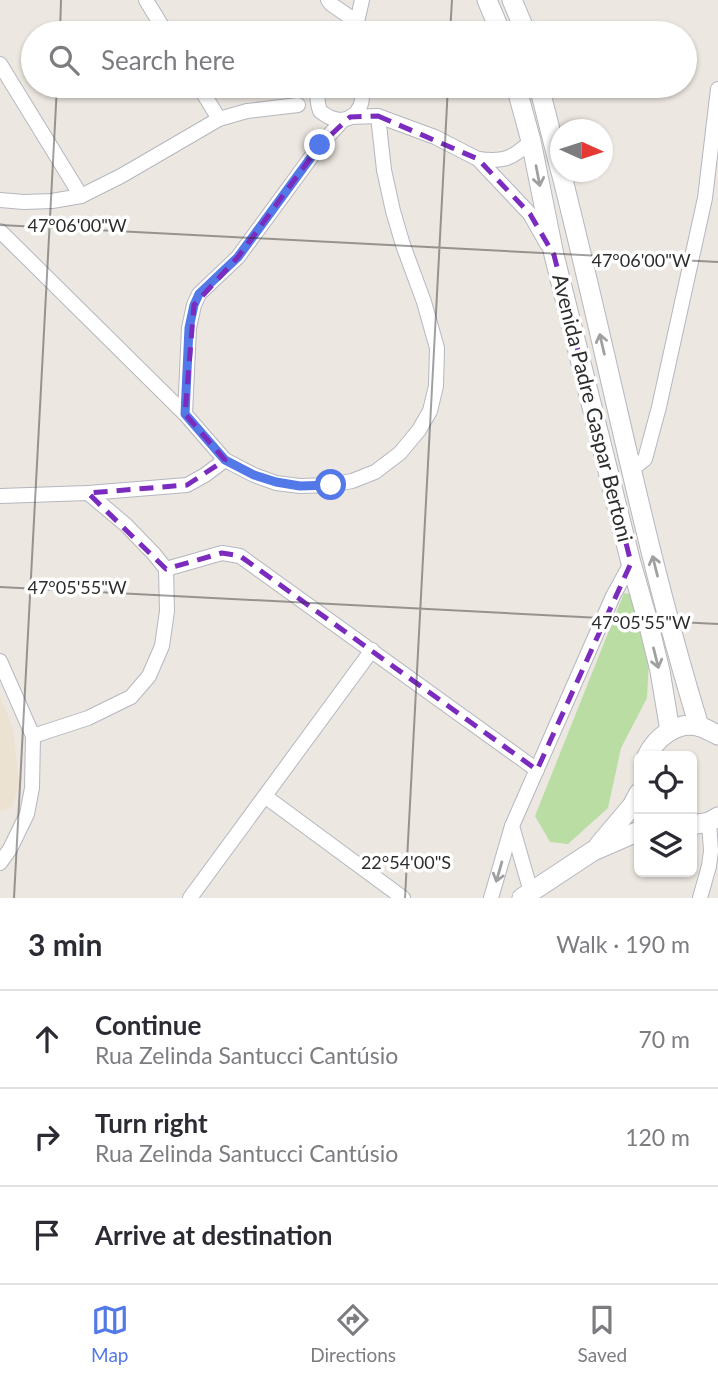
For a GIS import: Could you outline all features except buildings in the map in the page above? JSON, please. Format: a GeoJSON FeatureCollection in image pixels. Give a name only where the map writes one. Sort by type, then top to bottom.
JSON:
{"type":"FeatureCollection","features":[{"type":"Feature","properties":{"kind":"street"},"geometry":{"type":"LineString","coordinates":[[146,0],[159,21]]}},
{"type":"Feature","properties":{"kind":"street"},"geometry":{"type":"LineString","coordinates":[[328,0],[347,21]]}},
{"type":"Feature","properties":{"kind":"street"},"geometry":{"type":"LineString","coordinates":[[357,21],[362,0]]}},
{"type":"Feature","properties":{"kind":"street"},"geometry":{"type":"LineString","coordinates":[[487,0],[496,21]]}},
{"type":"Feature","properties":{"kind":"street"},"geometry":{"type":"LineString","coordinates":[[512,0],[521,21]]}},
{"type":"Feature","properties":{"kind":"street"},"geometry":{"type":"LineString","coordinates":[[0,64],[81,196]]}},
{"type":"Feature","properties":{"kind":"street"},"geometry":{"type":"LineString","coordinates":[[631,470],[645,459],[659,407],[705,198],[718,89]]}},
{"type":"Feature","properties":{"kind":"street"},"geometry":{"type":"LineString","coordinates":[[206,98],[219,119]]}},
{"type":"Feature","properties":{"kind":"street"},"geometry":{"type":"LineString","coordinates":[[298,106],[308,98]]}},
{"type":"Feature","properties":{"kind":"street"},"geometry":{"type":"LineString","coordinates":[[319,98],[322,112],[320,145]]}},
{"type":"Feature","properties":{"kind":"street"},"geometry":{"type":"LineString","coordinates":[[185,414],[189,328],[199,294],[238,257],[320,145],[360,107],[361,98]]}},
{"type":"Feature","properties":{"kind":"street"},"geometry":{"type":"LineString","coordinates":[[0,231],[185,414],[225,460],[254,475],[300,486],[352,481],[375,471],[400,453],[430,411],[436,386],[437,348],[393,211],[384,170],[378,116],[365,98]]}},
{"type":"Feature","properties":{"kind":"street","name":"Avenida Padre Gaspar Bertoni"},"geometry":{"type":"LineString","coordinates":[[519,98],[531,141],[554,255],[660,671],[670,731]]}},
{"type":"Feature","properties":{"kind":"street","name":"Avenida Padre Gaspar Bertoni"},"geometry":{"type":"LineString","coordinates":[[542,98],[550,128]]}},
{"type":"Feature","properties":{"kind":"street"},"geometry":{"type":"LineString","coordinates":[[0,200],[52,201],[81,196],[219,119],[247,111],[298,106],[322,112],[337,120],[378,116],[435,137],[478,159],[530,214],[554,255]]}},
{"type":"Feature","properties":{"kind":"street"},"geometry":{"type":"LineString","coordinates":[[478,159],[497,161],[520,151],[531,141]]}},
{"type":"Feature","properties":{"kind":"street","name":"Avenida Padre Gaspar Bertoni"},"geometry":{"type":"LineString","coordinates":[[564,182],[631,470],[684,678],[699,726]]}},
{"type":"Feature","properties":{"kind":"street"},"geometry":{"type":"LineString","coordinates":[[0,496],[88,493],[187,485],[225,460]]}},
{"type":"Feature","properties":{"kind":"street"},"geometry":{"type":"LineString","coordinates":[[33,736],[88,718],[131,697],[149,676],[162,646],[167,611],[166,569],[126,525],[88,493]]}},
{"type":"Feature","properties":{"kind":"street"},"geometry":{"type":"LineString","coordinates":[[166,569],[222,553],[240,556],[537,770]]}},
{"type":"Feature","properties":{"kind":"street"},"geometry":{"type":"LineString","coordinates":[[491,898],[512,826],[613,596],[631,563]]}},
{"type":"Feature","properties":{"kind":"street"},"geometry":{"type":"LineString","coordinates":[[190,898],[372,650]]}},
{"type":"Feature","properties":{"kind":"street"},"geometry":{"type":"LineString","coordinates":[[0,662],[33,736],[32,788],[27,814],[5,845],[0,863]]}},
{"type":"Feature","properties":{"kind":"street"},"geometry":{"type":"LineString","coordinates":[[650,751],[659,738],[684,726],[699,726],[718,735]]}},
{"type":"Feature","properties":{"kind":"street"},"geometry":{"type":"LineString","coordinates":[[266,797],[403,898]]}},
{"type":"Feature","properties":{"kind":"street"},"geometry":{"type":"LineString","coordinates":[[593,852],[634,802]]}},
{"type":"Feature","properties":{"kind":"street"},"geometry":{"type":"LineString","coordinates":[[699,898],[709,866],[711,820]]}},
{"type":"Feature","properties":{"kind":"street"},"geometry":{"type":"LineString","coordinates":[[512,826],[526,895],[593,852],[634,833]]}},
{"type":"Feature","properties":{"kind":"highlighted area"},"geometry":{"type":"Polygon","coordinates":[[[378,116],[478,159],[530,214],[554,255],[631,563],[537,770],[240,556],[222,553],[166,569],[88,493],[187,485],[225,460],[185,414],[194,305],[238,257],[320,145],[350,117],[378,116]]]}},
{"type":"Feature","properties":{"kind":"shaded area"},"geometry":{"type":"Polygon","coordinates":[[[0,696],[13,728],[19,783],[12,808],[0,811],[0,696]]]}},
{"type":"Feature","properties":{"kind":"green space"},"geometry":{"type":"Polygon","coordinates":[[[624,593],[637,596],[649,657],[647,698],[621,748],[608,808],[568,844],[550,842],[535,816],[624,593]]]}},
{"type":"Feature","properties":{"kind":"route"},"geometry":{"type":"LineString","coordinates":[[320,145],[238,257],[199,294],[189,328],[185,414],[225,460],[254,475],[300,486],[331,485]]}}]}
